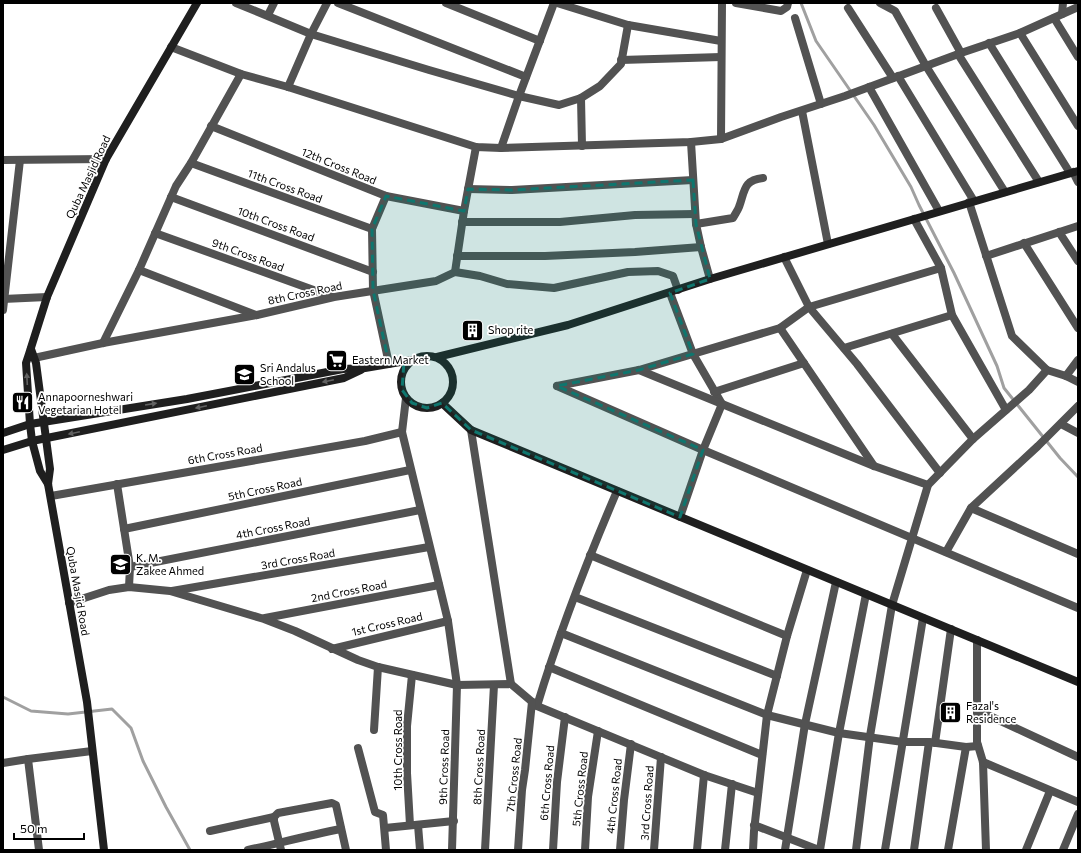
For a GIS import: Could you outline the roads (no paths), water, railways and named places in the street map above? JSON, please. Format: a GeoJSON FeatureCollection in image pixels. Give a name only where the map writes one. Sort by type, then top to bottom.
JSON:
{"type":"FeatureCollection","features":[{"type":"Feature","properties":{"kind":"street","name":"Quba Masjid Road"},"geometry":{"type":"LineString","coordinates":[[92,751],[86,702],[51,496],[48,484],[40,471],[32,442],[26,364],[47,297],[106,159],[197,3]]}},
{"type":"Feature","properties":{"kind":"street"},"geometry":{"type":"LineString","coordinates":[[236,3],[311,34],[519,96],[559,105],[581,98],[600,86],[620,64],[628,24]]}},
{"type":"Feature","properties":{"kind":"street"},"geometry":{"type":"LineString","coordinates":[[268,16],[274,3]]}},
{"type":"Feature","properties":{"kind":"street"},"geometry":{"type":"LineString","coordinates":[[288,87],[311,34],[327,3]]}},
{"type":"Feature","properties":{"kind":"street"},"geometry":{"type":"LineString","coordinates":[[338,3],[526,77]]}},
{"type":"Feature","properties":{"kind":"street"},"geometry":{"type":"LineString","coordinates":[[446,3],[540,41]]}},
{"type":"Feature","properties":{"kind":"street"},"geometry":{"type":"LineString","coordinates":[[501,148],[526,77],[556,3],[628,24],[721,41]]}},
{"type":"Feature","properties":{"kind":"street"},"geometry":{"type":"LineString","coordinates":[[721,139],[722,3]]}},
{"type":"Feature","properties":{"kind":"street"},"geometry":{"type":"LineString","coordinates":[[736,3],[781,11],[787,7],[788,3]]}},
{"type":"Feature","properties":{"kind":"street"},"geometry":{"type":"LineString","coordinates":[[880,3],[895,11],[926,66],[1005,192]]}},
{"type":"Feature","properties":{"kind":"street"},"geometry":{"type":"LineString","coordinates":[[1063,3],[1058,16],[1078,57]]}},
{"type":"Feature","properties":{"kind":"street"},"geometry":{"type":"LineString","coordinates":[[171,47],[241,74],[288,87],[476,148],[691,142],[721,139],[802,111],[960,53],[1020,33],[1078,7]]}},
{"type":"Feature","properties":{"kind":"street"},"geometry":{"type":"LineString","coordinates":[[848,8],[895,77],[971,202],[986,256],[1012,336],[1047,370],[1066,376],[1078,382]]}},
{"type":"Feature","properties":{"kind":"street"},"geometry":{"type":"LineString","coordinates":[[936,8],[960,53],[1039,182]]}},
{"type":"Feature","properties":{"kind":"street"},"geometry":{"type":"LineString","coordinates":[[795,18],[821,104]]}},
{"type":"Feature","properties":{"kind":"street"},"geometry":{"type":"LineString","coordinates":[[1020,33],[1078,126]]}},
{"type":"Feature","properties":{"kind":"street"},"geometry":{"type":"LineString","coordinates":[[989,43],[1074,172],[1078,182]]}},
{"type":"Feature","properties":{"kind":"street"},"geometry":{"type":"LineString","coordinates":[[622,60],[721,57]]}},
{"type":"Feature","properties":{"kind":"street"},"geometry":{"type":"LineString","coordinates":[[103,343],[139,270],[176,186],[191,163],[241,74]]}},
{"type":"Feature","properties":{"kind":"street"},"geometry":{"type":"LineString","coordinates":[[866,88],[937,212]]}},
{"type":"Feature","properties":{"kind":"street"},"geometry":{"type":"LineString","coordinates":[[581,98],[582,146]]}},
{"type":"Feature","properties":{"kind":"street"},"geometry":{"type":"LineString","coordinates":[[802,111],[828,244]]}},
{"type":"Feature","properties":{"kind":"street","name":"12th Cross Road"},"geometry":{"type":"LineString","coordinates":[[211,126],[386,196],[464,210]]}},
{"type":"Feature","properties":{"kind":"street"},"geometry":{"type":"LineString","coordinates":[[691,142],[696,224],[710,279]]}},
{"type":"Feature","properties":{"kind":"street"},"geometry":{"type":"LineString","coordinates":[[476,148],[464,210],[455,272],[480,276],[507,284],[554,288],[628,272],[658,271],[673,276],[678,290]]}},
{"type":"Feature","properties":{"kind":"street"},"geometry":{"type":"LineString","coordinates":[[3,151],[3,160],[106,159]]}},
{"type":"Feature","properties":{"kind":"street"},"geometry":{"type":"LineString","coordinates":[[3,310],[20,160]]}},
{"type":"Feature","properties":{"kind":"street","name":"11th Cross Road"},"geometry":{"type":"LineString","coordinates":[[191,163],[372,229]]}},
{"type":"Feature","properties":{"kind":"street"},"geometry":{"type":"LineString","coordinates":[[437,357],[556,329],[710,279],[1074,172]]}},
{"type":"Feature","properties":{"kind":"street"},"geometry":{"type":"LineString","coordinates":[[696,224],[733,218],[739,208],[747,184],[755,179],[763,178]]}},
{"type":"Feature","properties":{"kind":"street"},"geometry":{"type":"LineString","coordinates":[[468,189],[512,190],[693,180]]}},
{"type":"Feature","properties":{"kind":"street"},"geometry":{"type":"LineString","coordinates":[[386,196],[372,229],[373,290],[388,364]]}},
{"type":"Feature","properties":{"kind":"street","name":"10th Cross Road"},"geometry":{"type":"LineString","coordinates":[[171,197],[373,272]]}},
{"type":"Feature","properties":{"kind":"street"},"geometry":{"type":"LineString","coordinates":[[462,222],[560,222],[635,215],[695,214]]}},
{"type":"Feature","properties":{"kind":"street"},"geometry":{"type":"LineString","coordinates":[[916,218],[941,268],[952,315],[1006,410]]}},
{"type":"Feature","properties":{"kind":"street"},"geometry":{"type":"LineString","coordinates":[[986,256],[1078,226]]}},
{"type":"Feature","properties":{"kind":"street"},"geometry":{"type":"LineString","coordinates":[[1059,232],[1078,261]]}},
{"type":"Feature","properties":{"kind":"street","name":"9th Cross Road"},"geometry":{"type":"LineString","coordinates":[[155,233],[334,297]]}},
{"type":"Feature","properties":{"kind":"street"},"geometry":{"type":"LineString","coordinates":[[1024,243],[1078,328]]}},
{"type":"Feature","properties":{"kind":"street"},"geometry":{"type":"LineString","coordinates":[[457,256],[545,256],[701,247]]}},
{"type":"Feature","properties":{"kind":"street"},"geometry":{"type":"LineString","coordinates":[[784,257],[809,307],[844,348],[940,473]]}},
{"type":"Feature","properties":{"kind":"street"},"geometry":{"type":"LineString","coordinates":[[941,268],[809,307],[780,328],[639,370],[557,386],[703,450],[1078,608]]}},
{"type":"Feature","properties":{"kind":"street"},"geometry":{"type":"LineString","coordinates":[[139,270],[257,315]]}},
{"type":"Feature","properties":{"kind":"street","name":"8th Cross Road"},"geometry":{"type":"LineString","coordinates":[[34,358],[103,343],[257,315],[334,297],[436,281],[455,272]]}},
{"type":"Feature","properties":{"kind":"street"},"geometry":{"type":"LineString","coordinates":[[670,293],[693,354],[722,404]]}},
{"type":"Feature","properties":{"kind":"street"},"geometry":{"type":"LineString","coordinates":[[4,299],[47,297]]}},
{"type":"Feature","properties":{"kind":"street"},"geometry":{"type":"LineString","coordinates":[[844,348],[952,315]]}},
{"type":"Feature","properties":{"kind":"street"},"geometry":{"type":"LineString","coordinates":[[780,328],[874,466]]}},
{"type":"Feature","properties":{"kind":"street"},"geometry":{"type":"LineString","coordinates":[[892,334],[973,439]]}},
{"type":"Feature","properties":{"kind":"street","name":"Quba Masjid Road"},"geometry":{"type":"LineString","coordinates":[[31,349],[34,358],[50,469],[48,484]]}},
{"type":"Feature","properties":{"kind":"street"},"geometry":{"type":"LineString","coordinates":[[3,432],[30,424],[187,399],[343,369],[365,368],[412,360],[420,356],[428,355],[437,357],[444,362],[450,368],[453,375],[454,383],[452,391],[448,398],[442,403],[435,407],[419,407],[406,398],[402,390],[402,373],[412,360]]}},
{"type":"Feature","properties":{"kind":"street"},"geometry":{"type":"LineString","coordinates":[[1066,376],[1078,360]]}},
{"type":"Feature","properties":{"kind":"street"},"geometry":{"type":"LineString","coordinates":[[714,392],[804,363]]}},
{"type":"Feature","properties":{"kind":"street"},"geometry":{"type":"LineString","coordinates":[[3,450],[46,439],[344,378],[365,368]]}},
{"type":"Feature","properties":{"kind":"street"},"geometry":{"type":"LineString","coordinates":[[639,370],[874,466],[928,485]]}},
{"type":"Feature","properties":{"kind":"street"},"geometry":{"type":"LineString","coordinates":[[856,850],[870,736],[892,605],[928,485],[973,439],[1029,390],[1047,370]]}},
{"type":"Feature","properties":{"kind":"street","name":"9th Cross Road"},"geometry":{"type":"LineString","coordinates":[[406,398],[402,432],[410,470],[448,621],[457,686],[452,850]]}},
{"type":"Feature","properties":{"kind":"street"},"geometry":{"type":"LineString","coordinates":[[442,403],[471,430],[1078,682]]}},
{"type":"Feature","properties":{"kind":"street"},"geometry":{"type":"LineString","coordinates":[[680,517],[703,450],[722,404]]}},
{"type":"Feature","properties":{"kind":"street"},"geometry":{"type":"LineString","coordinates":[[946,552],[971,508],[1054,431],[1078,406]]}},
{"type":"Feature","properties":{"kind":"street"},"geometry":{"type":"LineString","coordinates":[[1061,424],[1078,433]]}},
{"type":"Feature","properties":{"kind":"street"},"geometry":{"type":"LineString","coordinates":[[471,430],[511,684],[534,704],[704,775],[758,793]]}},
{"type":"Feature","properties":{"kind":"street","name":"6th Cross Road"},"geometry":{"type":"LineString","coordinates":[[51,496],[365,441],[402,432]]}},
{"type":"Feature","properties":{"kind":"street","name":"5th Cross Road"},"geometry":{"type":"LineString","coordinates":[[124,529],[410,470]]}},
{"type":"Feature","properties":{"kind":"street"},"geometry":{"type":"LineString","coordinates":[[117,484],[130,567],[129,587]]}},
{"type":"Feature","properties":{"kind":"street","name":"7th Cross Road"},"geometry":{"type":"LineString","coordinates":[[518,850],[522,790],[534,704],[590,555],[617,491]]}},
{"type":"Feature","properties":{"kind":"street"},"geometry":{"type":"LineString","coordinates":[[971,508],[1078,554]]}},
{"type":"Feature","properties":{"kind":"street","name":"4th Cross Road"},"geometry":{"type":"LineString","coordinates":[[130,567],[420,510]]}},
{"type":"Feature","properties":{"kind":"street","name":"3rd Cross Road"},"geometry":{"type":"LineString","coordinates":[[170,591],[429,547]]}},
{"type":"Feature","properties":{"kind":"street"},"geometry":{"type":"LineString","coordinates":[[590,555],[787,636]]}},
{"type":"Feature","properties":{"kind":"street"},"geometry":{"type":"LineString","coordinates":[[753,850],[754,825],[767,715],[787,636],[807,570]]}},
{"type":"Feature","properties":{"kind":"street"},"geometry":{"type":"LineString","coordinates":[[785,850],[805,724],[836,582]]}},
{"type":"Feature","properties":{"kind":"street","name":"2nd Cross Road"},"geometry":{"type":"LineString","coordinates":[[264,618],[439,585]]}},
{"type":"Feature","properties":{"kind":"street"},"geometry":{"type":"LineString","coordinates":[[69,603],[109,590],[129,587],[170,591],[264,618],[332,649],[378,667],[457,686],[511,684]]}},
{"type":"Feature","properties":{"kind":"street"},"geometry":{"type":"LineString","coordinates":[[754,825],[820,850],[839,732],[866,594]]}},
{"type":"Feature","properties":{"kind":"street"},"geometry":{"type":"LineString","coordinates":[[575,597],[777,676]]}},
{"type":"Feature","properties":{"kind":"street"},"geometry":{"type":"LineString","coordinates":[[886,850],[923,618]]}},
{"type":"Feature","properties":{"kind":"street","name":"1st Cross Road"},"geometry":{"type":"LineString","coordinates":[[332,649],[448,621]]}},
{"type":"Feature","properties":{"kind":"street"},"geometry":{"type":"LineString","coordinates":[[914,850],[951,629]]}},
{"type":"Feature","properties":{"kind":"street"},"geometry":{"type":"LineString","coordinates":[[561,632],[767,715],[839,732],[903,742],[932,743],[966,747],[978,746]]}},
{"type":"Feature","properties":{"kind":"street"},"geometry":{"type":"LineString","coordinates":[[977,640],[977,742],[983,762],[986,850]]}},
{"type":"Feature","properties":{"kind":"street"},"geometry":{"type":"LineString","coordinates":[[374,730],[378,667]]}},
{"type":"Feature","properties":{"kind":"street"},"geometry":{"type":"LineString","coordinates":[[548,667],[762,755]]}},
{"type":"Feature","properties":{"kind":"street","name":"10th Cross Road"},"geometry":{"type":"LineString","coordinates":[[412,675],[407,726],[407,773],[414,825],[420,850]]}},
{"type":"Feature","properties":{"kind":"street","name":"8th Cross Road"},"geometry":{"type":"LineString","coordinates":[[484,850],[494,685]]}},
{"type":"Feature","properties":{"kind":"street"},"geometry":{"type":"LineString","coordinates":[[976,710],[1078,756]]}},
{"type":"Feature","properties":{"kind":"street","name":"6th Cross Road"},"geometry":{"type":"LineString","coordinates":[[553,850],[557,782],[565,717]]}},
{"type":"Feature","properties":{"kind":"street","name":"5th Cross Road"},"geometry":{"type":"LineString","coordinates":[[586,850],[588,797],[598,731]]}},
{"type":"Feature","properties":{"kind":"street","name":"4th Cross Road"},"geometry":{"type":"LineString","coordinates":[[620,850],[631,744]]}},
{"type":"Feature","properties":{"kind":"street"},"geometry":{"type":"LineString","coordinates":[[948,850],[966,747]]}},
{"type":"Feature","properties":{"kind":"street"},"geometry":{"type":"LineString","coordinates":[[358,748],[375,812],[383,816],[386,850]]}},
{"type":"Feature","properties":{"kind":"street"},"geometry":{"type":"LineString","coordinates":[[3,763],[92,751],[104,850]]}},
{"type":"Feature","properties":{"kind":"street","name":"3rd Cross Road"},"geometry":{"type":"LineString","coordinates":[[654,850],[661,757]]}},
{"type":"Feature","properties":{"kind":"street"},"geometry":{"type":"LineString","coordinates":[[28,759],[39,850]]}},
{"type":"Feature","properties":{"kind":"street"},"geometry":{"type":"LineString","coordinates":[[983,762],[1078,802]]}},
{"type":"Feature","properties":{"kind":"street"},"geometry":{"type":"LineString","coordinates":[[697,850],[704,775]]}},
{"type":"Feature","properties":{"kind":"street"},"geometry":{"type":"LineString","coordinates":[[725,850],[732,784]]}},
{"type":"Feature","properties":{"kind":"street"},"geometry":{"type":"LineString","coordinates":[[1026,850],[1050,791]]}},
{"type":"Feature","properties":{"kind":"street"},"geometry":{"type":"LineString","coordinates":[[210,831],[274,817],[278,812],[332,803],[336,805],[346,850]]}},
{"type":"Feature","properties":{"kind":"street"},"geometry":{"type":"LineString","coordinates":[[1063,850],[1078,814]]}},
{"type":"Feature","properties":{"kind":"street"},"geometry":{"type":"LineString","coordinates":[[274,817],[280,847]]}},
{"type":"Feature","properties":{"kind":"street"},"geometry":{"type":"LineString","coordinates":[[385,828],[454,821]]}},
{"type":"Feature","properties":{"kind":"street"},"geometry":{"type":"LineString","coordinates":[[248,850],[280,847],[313,834],[341,829]]}},
{"type":"Feature","properties":{"kind":"waterway"},"geometry":{"type":"LineString","coordinates":[[801,3],[816,41],[874,125],[911,187],[954,273],[997,366],[1004,388],[1060,458],[1078,477]]}},
{"type":"Feature","properties":{"kind":"waterway"},"geometry":{"type":"LineString","coordinates":[[3,697],[31,711],[68,714],[112,709],[131,728],[143,761],[190,850]]}},
{"type":"Feature","properties":{"kind":"place","name":"Shop rite"},"geometry":{"type":"Point","coordinates":[472,330]}},
{"type":"Feature","properties":{"kind":"place","name":"Eastern Market"},"geometry":{"type":"Point","coordinates":[337,360]}},
{"type":"Feature","properties":{"kind":"place","name":"Sri Andalus School"},"geometry":{"type":"Point","coordinates":[244,374]}},
{"type":"Feature","properties":{"kind":"place","name":"Annapoorneshwari Vegetarian Hotel"},"geometry":{"type":"Point","coordinates":[23,403]}},
{"type":"Feature","properties":{"kind":"place","name":"K. M. Zakee Ahmed"},"geometry":{"type":"Point","coordinates":[121,564]}},
{"type":"Feature","properties":{"kind":"place","name":"Fazal's Residence"},"geometry":{"type":"Point","coordinates":[950,712]}}]}
